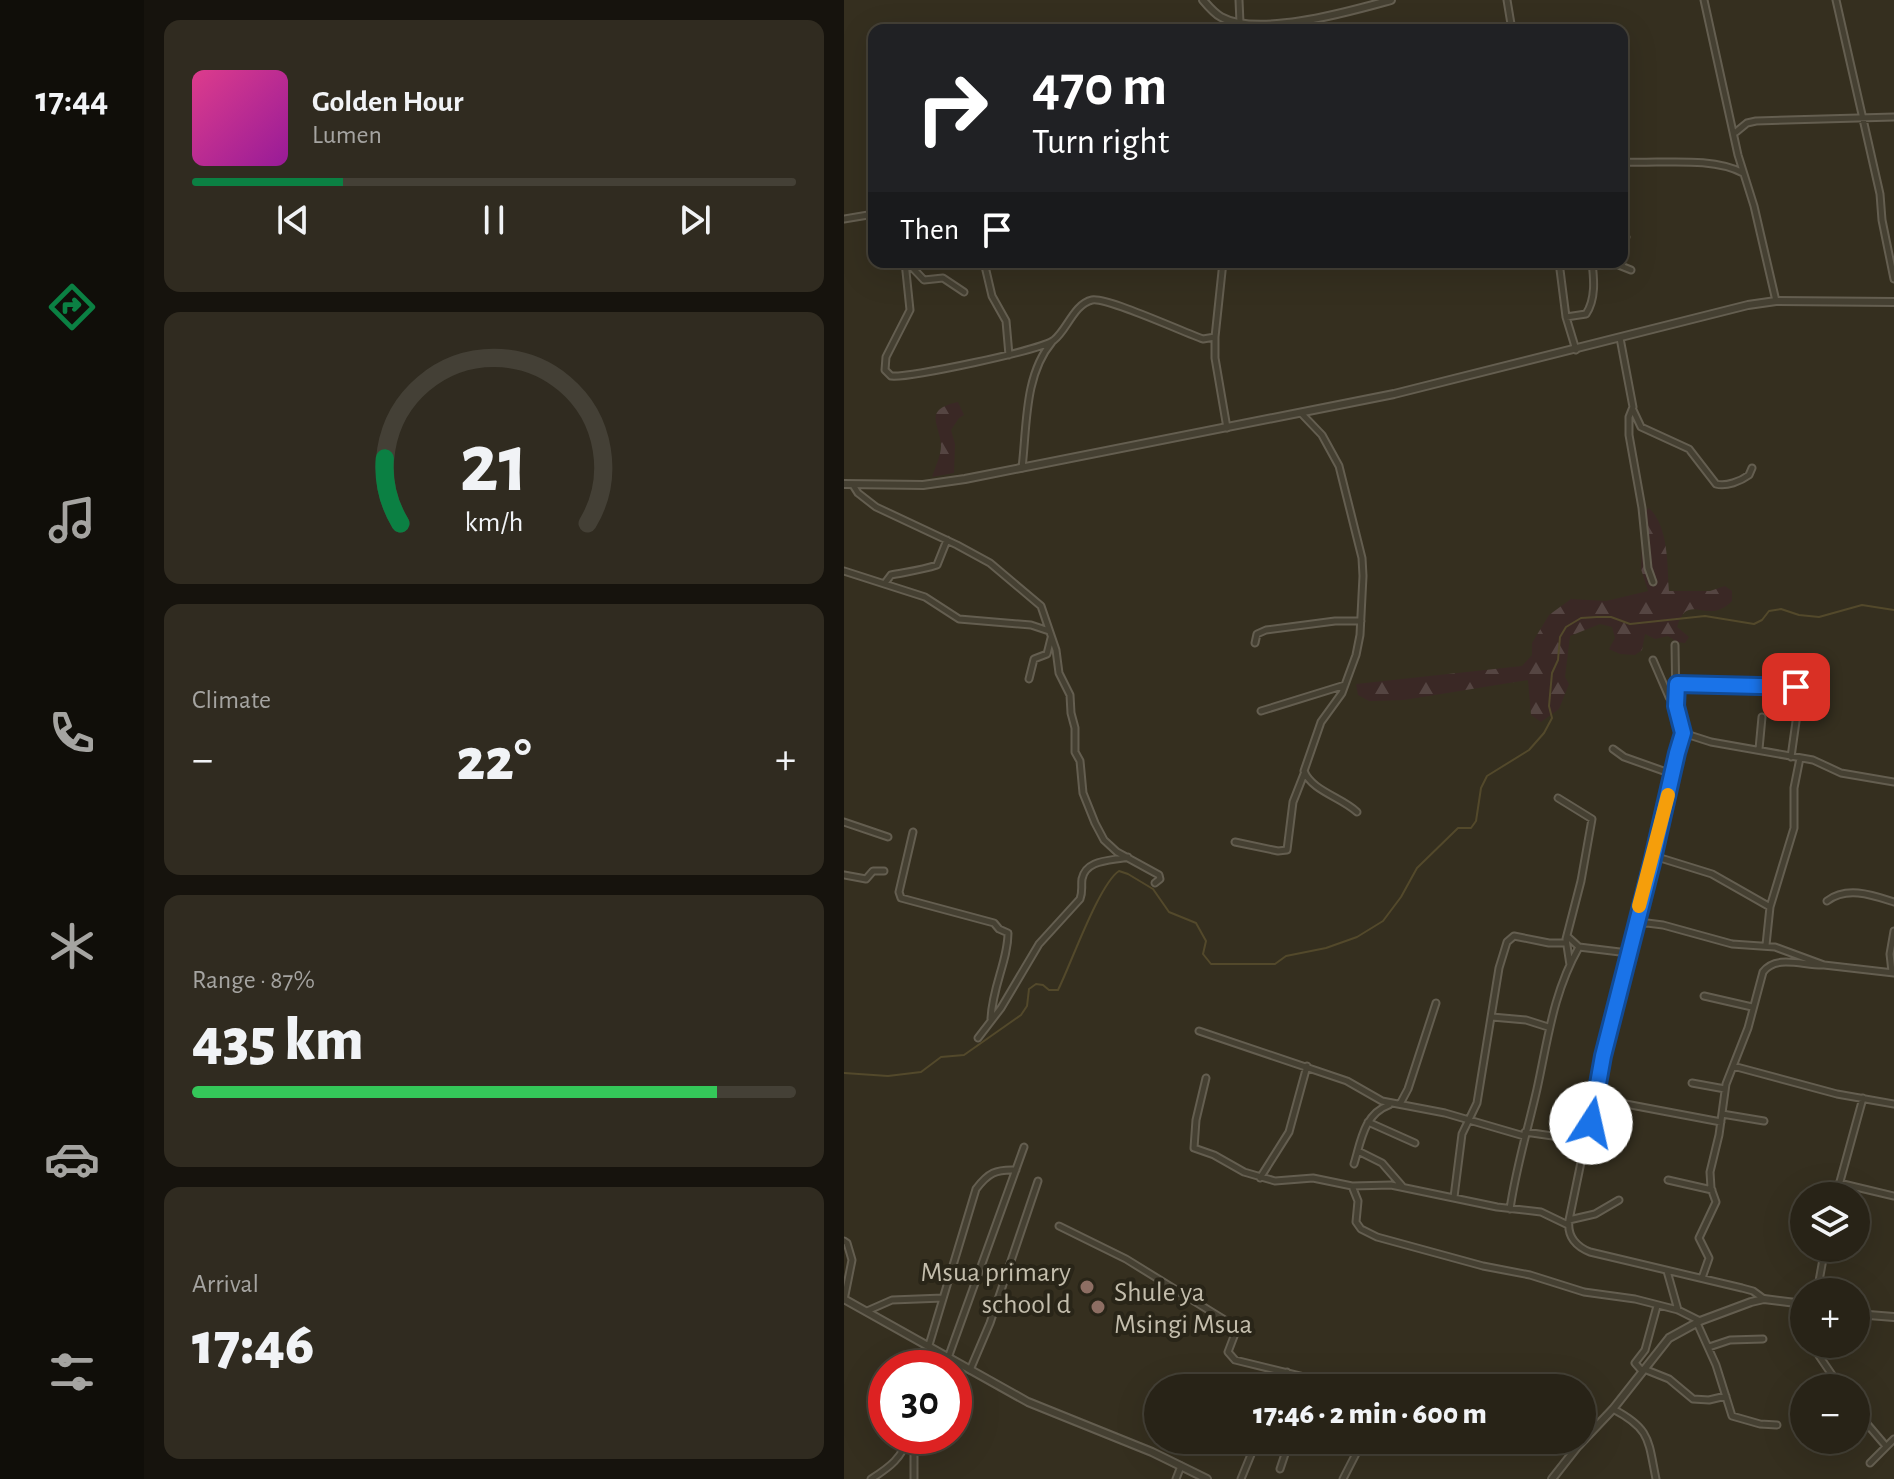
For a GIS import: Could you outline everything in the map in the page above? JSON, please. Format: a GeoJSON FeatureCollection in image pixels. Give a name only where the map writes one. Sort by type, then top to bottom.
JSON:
{"type":"FeatureCollection","features":[{"type":"Feature","properties":{"kind":"street"},"geometry":{"type":"LineString","coordinates":[[1203,0],[1222,18],[1240,23],[1304,21],[1391,0]]}},
{"type":"Feature","properties":{"kind":"street"},"geometry":{"type":"LineString","coordinates":[[1239,0],[1240,23]]}},
{"type":"Feature","properties":{"kind":"street"},"geometry":{"type":"LineString","coordinates":[[1507,0],[1511,24]]}},
{"type":"Feature","properties":{"kind":"street"},"geometry":{"type":"LineString","coordinates":[[1704,0],[1738,155],[1754,206],[1776,301]]}},
{"type":"Feature","properties":{"kind":"street"},"geometry":{"type":"LineString","coordinates":[[1836,0],[1864,119],[1894,279]]}},
{"type":"Feature","properties":{"kind":"street"},"geometry":{"type":"LineString","coordinates":[[1735,132],[1741,126],[1756,121],[1894,117]]}},
{"type":"Feature","properties":{"kind":"street"},"geometry":{"type":"LineString","coordinates":[[1728,164],[1738,155]]}},
{"type":"Feature","properties":{"kind":"street"},"geometry":{"type":"LineString","coordinates":[[1628,162],[1728,164],[1743,173]]}},
{"type":"Feature","properties":{"kind":"street"},"geometry":{"type":"LineString","coordinates":[[844,219],[868,215]]}},
{"type":"Feature","properties":{"kind":"street"},"geometry":{"type":"LineString","coordinates":[[906,268],[910,310],[883,365],[887,373],[896,377],[1009,355],[1053,341]]}},
{"type":"Feature","properties":{"kind":"street"},"geometry":{"type":"LineString","coordinates":[[912,268],[924,280],[943,278],[964,292]]}},
{"type":"Feature","properties":{"kind":"street"},"geometry":{"type":"LineString","coordinates":[[985,268],[992,296],[1006,321],[1009,355]]}},
{"type":"Feature","properties":{"kind":"street"},"geometry":{"type":"LineString","coordinates":[[1222,268],[1215,337],[1227,428]]}},
{"type":"Feature","properties":{"kind":"street"},"geometry":{"type":"LineString","coordinates":[[1560,268],[1566,317],[1576,350]]}},
{"type":"Feature","properties":{"kind":"street"},"geometry":{"type":"LineString","coordinates":[[1566,317],[1586,314],[1590,308],[1592,268]]}},
{"type":"Feature","properties":{"kind":"street"},"geometry":{"type":"LineString","coordinates":[[1626,268],[1631,270]]}},
{"type":"Feature","properties":{"kind":"street"},"geometry":{"type":"LineString","coordinates":[[1022,468],[1033,379],[1043,353],[1082,305],[1090,300],[1099,300],[1203,339],[1215,337]]}},
{"type":"Feature","properties":{"kind":"street"},"geometry":{"type":"LineString","coordinates":[[848,484],[923,485],[1227,428],[1394,394],[1776,301],[1894,302]]}},
{"type":"Feature","properties":{"kind":"street"},"geometry":{"type":"LineString","coordinates":[[1620,338],[1632,409],[1638,425],[1689,449],[1716,484],[1742,480],[1752,468]]}},
{"type":"Feature","properties":{"kind":"street"},"geometry":{"type":"LineString","coordinates":[[1632,409],[1629,435],[1642,508],[1648,568],[1653,582]]}},
{"type":"Feature","properties":{"kind":"street"},"geometry":{"type":"LineString","coordinates":[[1235,842],[1287,850],[1293,802],[1321,722],[1345,685],[1356,655],[1361,621],[1362,558],[1339,466],[1322,435],[1301,413]]}},
{"type":"Feature","properties":{"kind":"street"},"geometry":{"type":"LineString","coordinates":[[848,484],[876,507],[990,563],[1044,611],[1059,673],[1070,695],[1075,752],[1080,761],[1083,793],[1104,840],[1117,852],[1159,875],[1160,879],[1155,883]]}},
{"type":"Feature","properties":{"kind":"street"},"geometry":{"type":"LineString","coordinates":[[885,583],[891,575],[907,569],[937,565],[947,540]]}},
{"type":"Feature","properties":{"kind":"street"},"geometry":{"type":"LineString","coordinates":[[844,571],[925,597],[959,619],[1031,625],[1051,634]]}},
{"type":"Feature","properties":{"kind":"street"},"geometry":{"type":"LineString","coordinates":[[1255,643],[1257,634],[1266,630],[1335,621],[1361,621]]}},
{"type":"Feature","properties":{"kind":"street"},"geometry":{"type":"LineString","coordinates":[[1029,679],[1034,659],[1047,654],[1051,634]]}},
{"type":"Feature","properties":{"kind":"street"},"geometry":{"type":"LineString","coordinates":[[1675,645],[1676,706],[1683,733],[1603,1056],[1568,1222],[1573,1241],[1583,1249],[1753,1291],[1764,1299]]}},
{"type":"Feature","properties":{"kind":"street"},"geometry":{"type":"LineString","coordinates":[[1653,660],[1676,706]]}},
{"type":"Feature","properties":{"kind":"street"},"geometry":{"type":"LineString","coordinates":[[1677,684],[1796,687],[1800,693],[1791,757]]}},
{"type":"Feature","properties":{"kind":"street"},"geometry":{"type":"LineString","coordinates":[[1261,711],[1345,685]]}},
{"type":"Feature","properties":{"kind":"street"},"geometry":{"type":"LineString","coordinates":[[1759,749],[1762,717]]}},
{"type":"Feature","properties":{"kind":"street"},"geometry":{"type":"LineString","coordinates":[[1683,733],[1711,742],[1813,760],[1841,773],[1894,782]]}},
{"type":"Feature","properties":{"kind":"street"},"geometry":{"type":"LineString","coordinates":[[1613,749],[1624,757],[1672,774]]}},
{"type":"Feature","properties":{"kind":"street"},"geometry":{"type":"LineString","coordinates":[[1766,945],[1770,907],[1794,828],[1794,788],[1800,758]]}},
{"type":"Feature","properties":{"kind":"street"},"geometry":{"type":"LineString","coordinates":[[1304,773],[1311,782],[1357,812]]}},
{"type":"Feature","properties":{"kind":"street"},"geometry":{"type":"LineString","coordinates":[[1558,798],[1592,819],[1567,940],[1570,966]]}},
{"type":"Feature","properties":{"kind":"street"},"geometry":{"type":"LineString","coordinates":[[844,822],[888,837]]}},
{"type":"Feature","properties":{"kind":"street"},"geometry":{"type":"LineString","coordinates":[[913,832],[899,892],[901,898],[994,923],[1008,933],[995,986],[991,1019]]}},
{"type":"Feature","properties":{"kind":"street"},"geometry":{"type":"LineString","coordinates":[[1654,856],[1712,874],[1770,907]]}},
{"type":"Feature","properties":{"kind":"street"},"geometry":{"type":"LineString","coordinates":[[978,1038],[1001,1008],[1039,944],[1080,899],[1085,869],[1092,864],[1128,857]]}},
{"type":"Feature","properties":{"kind":"street"},"geometry":{"type":"LineString","coordinates":[[844,875],[866,879],[873,871],[884,871]]}},
{"type":"Feature","properties":{"kind":"street"},"geometry":{"type":"LineString","coordinates":[[1827,901],[1839,893],[1846,893],[1894,902]]}},
{"type":"Feature","properties":{"kind":"street"},"geometry":{"type":"LineString","coordinates":[[1635,926],[1655,924],[1732,944],[1766,945],[1824,965]]}},
{"type":"Feature","properties":{"kind":"street"},"geometry":{"type":"LineString","coordinates":[[1702,1278],[1709,1258],[1699,1238],[1716,1202],[1710,1172],[1725,1089],[1767,966],[1777,962],[1893,973],[1890,954],[1894,931]]}},
{"type":"Feature","properties":{"kind":"street"},"geometry":{"type":"LineString","coordinates":[[1454,1197],[1462,1134],[1477,1103],[1498,976],[1509,939],[1521,937],[1549,943],[1567,940],[1579,947],[1628,953]]}},
{"type":"Feature","properties":{"kind":"street"},"geometry":{"type":"LineString","coordinates":[[1510,1209],[1548,1027],[1579,947]]}},
{"type":"Feature","properties":{"kind":"street"},"geometry":{"type":"LineString","coordinates":[[1704,996],[1752,1007]]}},
{"type":"Feature","properties":{"kind":"street"},"geometry":{"type":"LineString","coordinates":[[1354,1164],[1368,1122],[1376,1111],[1397,1104],[1408,1089],[1436,1003]]}},
{"type":"Feature","properties":{"kind":"street"},"geometry":{"type":"LineString","coordinates":[[1492,1017],[1526,1020],[1548,1027]]}},
{"type":"Feature","properties":{"kind":"street"},"geometry":{"type":"LineString","coordinates":[[1199,1031],[1347,1081],[1382,1101],[1524,1134],[1587,1141]]}},
{"type":"Feature","properties":{"kind":"street"},"geometry":{"type":"LineString","coordinates":[[1260,1178],[1289,1132],[1307,1066]]}},
{"type":"Feature","properties":{"kind":"street"},"geometry":{"type":"LineString","coordinates":[[1733,1066],[1894,1104]]}},
{"type":"Feature","properties":{"kind":"street"},"geometry":{"type":"LineString","coordinates":[[1206,1078],[1196,1120],[1194,1148],[1260,1178],[1287,1182],[1313,1178],[1352,1186],[1376,1184],[1403,1187],[1510,1209],[1541,1212],[1568,1222],[1595,1214],[1619,1200]]}},
{"type":"Feature","properties":{"kind":"street"},"geometry":{"type":"LineString","coordinates":[[1692,1083],[1725,1089]]}},
{"type":"Feature","properties":{"kind":"street"},"geometry":{"type":"LineString","coordinates":[[1839,1182],[1855,1136],[1863,1098]]}},
{"type":"Feature","properties":{"kind":"street"},"geometry":{"type":"LineString","coordinates":[[1593,1112],[1603,1104],[1615,1102],[1721,1122]]}},
{"type":"Feature","properties":{"kind":"street"},"geometry":{"type":"LineString","coordinates":[[1722,1114],[1755,1117],[1764,1121]]}},
{"type":"Feature","properties":{"kind":"street"},"geometry":{"type":"LineString","coordinates":[[1368,1122],[1415,1143]]}},
{"type":"Feature","properties":{"kind":"street"},"geometry":{"type":"LineString","coordinates":[[951,1350],[1024,1147]]}},
{"type":"Feature","properties":{"kind":"street"},"geometry":{"type":"LineString","coordinates":[[1358,1151],[1382,1163],[1403,1187]]}},
{"type":"Feature","properties":{"kind":"street"},"geometry":{"type":"LineString","coordinates":[[929,1345],[976,1189],[991,1173],[1001,1169],[1016,1170]]}},
{"type":"Feature","properties":{"kind":"street"},"geometry":{"type":"LineString","coordinates":[[1668,1180],[1712,1190]]}},
{"type":"Feature","properties":{"kind":"street"},"geometry":{"type":"LineString","coordinates":[[972,1365],[990,1323],[1038,1181]]}},
{"type":"Feature","properties":{"kind":"street"},"geometry":{"type":"LineString","coordinates":[[1352,1186],[1358,1201],[1356,1222],[1361,1229],[1377,1237],[1483,1266],[1530,1275],[1584,1292],[1635,1299],[1678,1310],[1699,1322],[1730,1412],[1735,1418],[1777,1425]]}},
{"type":"Feature","properties":{"kind":"street"},"geometry":{"type":"LineString","coordinates":[[1870,1190],[1894,1196]]}},
{"type":"Feature","properties":{"kind":"street"},"geometry":{"type":"LineString","coordinates":[[1059,1226],[1126,1259],[1228,1322],[1236,1331],[1229,1357],[1295,1374]]}},
{"type":"Feature","properties":{"kind":"street"},"geometry":{"type":"LineString","coordinates":[[845,1243],[852,1260],[844,1300],[936,1350]]}},
{"type":"Feature","properties":{"kind":"street"},"geometry":{"type":"LineString","coordinates":[[1667,1271],[1678,1310]]}},
{"type":"Feature","properties":{"kind":"street"},"geometry":{"type":"LineString","coordinates":[[867,1311],[892,1300],[943,1298]]}},
{"type":"Feature","properties":{"kind":"street"},"geometry":{"type":"LineString","coordinates":[[1596,1427],[1669,1338],[1699,1322],[1764,1299],[1790,1302]]}},
{"type":"Feature","properties":{"kind":"street"},"geometry":{"type":"LineString","coordinates":[[1657,1306],[1645,1350],[1635,1363],[1643,1370],[1669,1379],[1693,1399],[1709,1400],[1726,1396]]}},
{"type":"Feature","properties":{"kind":"street"},"geometry":{"type":"LineString","coordinates":[[1870,1315],[1894,1317]]}},
{"type":"Feature","properties":{"kind":"street"},"geometry":{"type":"LineString","coordinates":[[1709,1347],[1730,1340],[1763,1339]]}},
{"type":"Feature","properties":{"kind":"street"},"geometry":{"type":"LineString","coordinates":[[972,1371],[1028,1402],[1132,1443],[1207,1479]]}},
{"type":"Feature","properties":{"kind":"street"},"geometry":{"type":"LineString","coordinates":[[1613,1409],[1641,1427],[1655,1463],[1656,1479]]}},
{"type":"Feature","properties":{"kind":"street"},"geometry":{"type":"LineString","coordinates":[[1870,1427],[1885,1445]]}},
{"type":"Feature","properties":{"kind":"street"},"geometry":{"type":"LineString","coordinates":[[1870,1463],[1894,1439]]}},
{"type":"Feature","properties":{"kind":"street"},"geometry":{"type":"LineString","coordinates":[[871,1479],[902,1454]]}},
{"type":"Feature","properties":{"kind":"street"},"geometry":{"type":"LineString","coordinates":[[913,1454],[914,1479]]}},
{"type":"Feature","properties":{"kind":"street"},"geometry":{"type":"LineString","coordinates":[[1241,1479],[1251,1454]]}},
{"type":"Feature","properties":{"kind":"street"},"geometry":{"type":"LineString","coordinates":[[1280,1469],[1285,1454]]}},
{"type":"Feature","properties":{"kind":"street"},"geometry":{"type":"LineString","coordinates":[[1343,1479],[1356,1454]]}},
{"type":"Feature","properties":{"kind":"street"},"geometry":{"type":"LineString","coordinates":[[1552,1479],[1571,1454]]}},
{"type":"Feature","properties":{"kind":"street"},"geometry":{"type":"LineString","coordinates":[[1176,1479],[1181,1466]]}},
{"type":"Feature","properties":{"kind":"green space"},"geometry":{"type":"Polygon","coordinates":[[[958,402],[964,415],[951,430],[955,444],[954,473],[932,477],[941,446],[937,414],[947,405],[958,402]]]}},
{"type":"Feature","properties":{"kind":"green space"},"geometry":{"type":"Polygon","coordinates":[[[1649,508],[1664,536],[1669,591],[1710,591],[1725,586],[1732,591],[1732,601],[1723,608],[1714,611],[1693,609],[1681,616],[1677,627],[1689,637],[1685,643],[1668,636],[1655,639],[1645,634],[1642,650],[1635,655],[1609,649],[1615,638],[1612,627],[1600,624],[1570,636],[1565,677],[1569,684],[1559,709],[1541,722],[1531,715],[1528,680],[1404,700],[1369,701],[1358,695],[1356,684],[1522,666],[1532,655],[1532,643],[1549,615],[1571,599],[1606,601],[1648,591],[1641,569],[1643,512],[1649,508]]]}},
{"type":"Feature","properties":{"kind":"waterway"},"geometry":{"type":"LineString","coordinates":[[844,1073],[888,1076],[921,1072],[941,1057],[964,1055],[1021,1015],[1027,1006],[1029,989],[1036,984],[1058,990],[1094,908],[1119,871],[1153,889],[1169,912],[1196,923],[1206,941],[1203,954],[1211,964],[1275,964],[1286,956],[1326,948],[1357,937],[1383,921],[1417,868],[1458,828],[1471,828],[1476,821],[1481,788],[1487,776],[1529,750],[1544,733],[1552,718],[1549,706],[1552,673],[1558,660],[1560,637],[1566,627],[1581,618],[1611,617],[1630,624],[1705,616],[1754,624],[1769,611],[1781,609],[1819,617],[1862,605],[1894,610]]}},
{"type":"Feature","properties":{"kind":"slow traffic"},"geometry":{"type":"LineString","coordinates":[[1639,906],[1668,795]]}},
{"type":"Feature","properties":{"kind":"place","name":"Msua primary school d"},"geometry":{"type":"Point","coordinates":[1087,1287]}},
{"type":"Feature","properties":{"kind":"place","name":"Shule ya Msingi Msua"},"geometry":{"type":"Point","coordinates":[1098,1307]}},
{"type":"Feature","properties":{"kind":"route"},"geometry":{"type":"LineString","coordinates":[[1591,1123],[1603,1056],[1677,753],[1682,743],[1683,733],[1676,706],[1677,684],[1796,687]]}}]}
